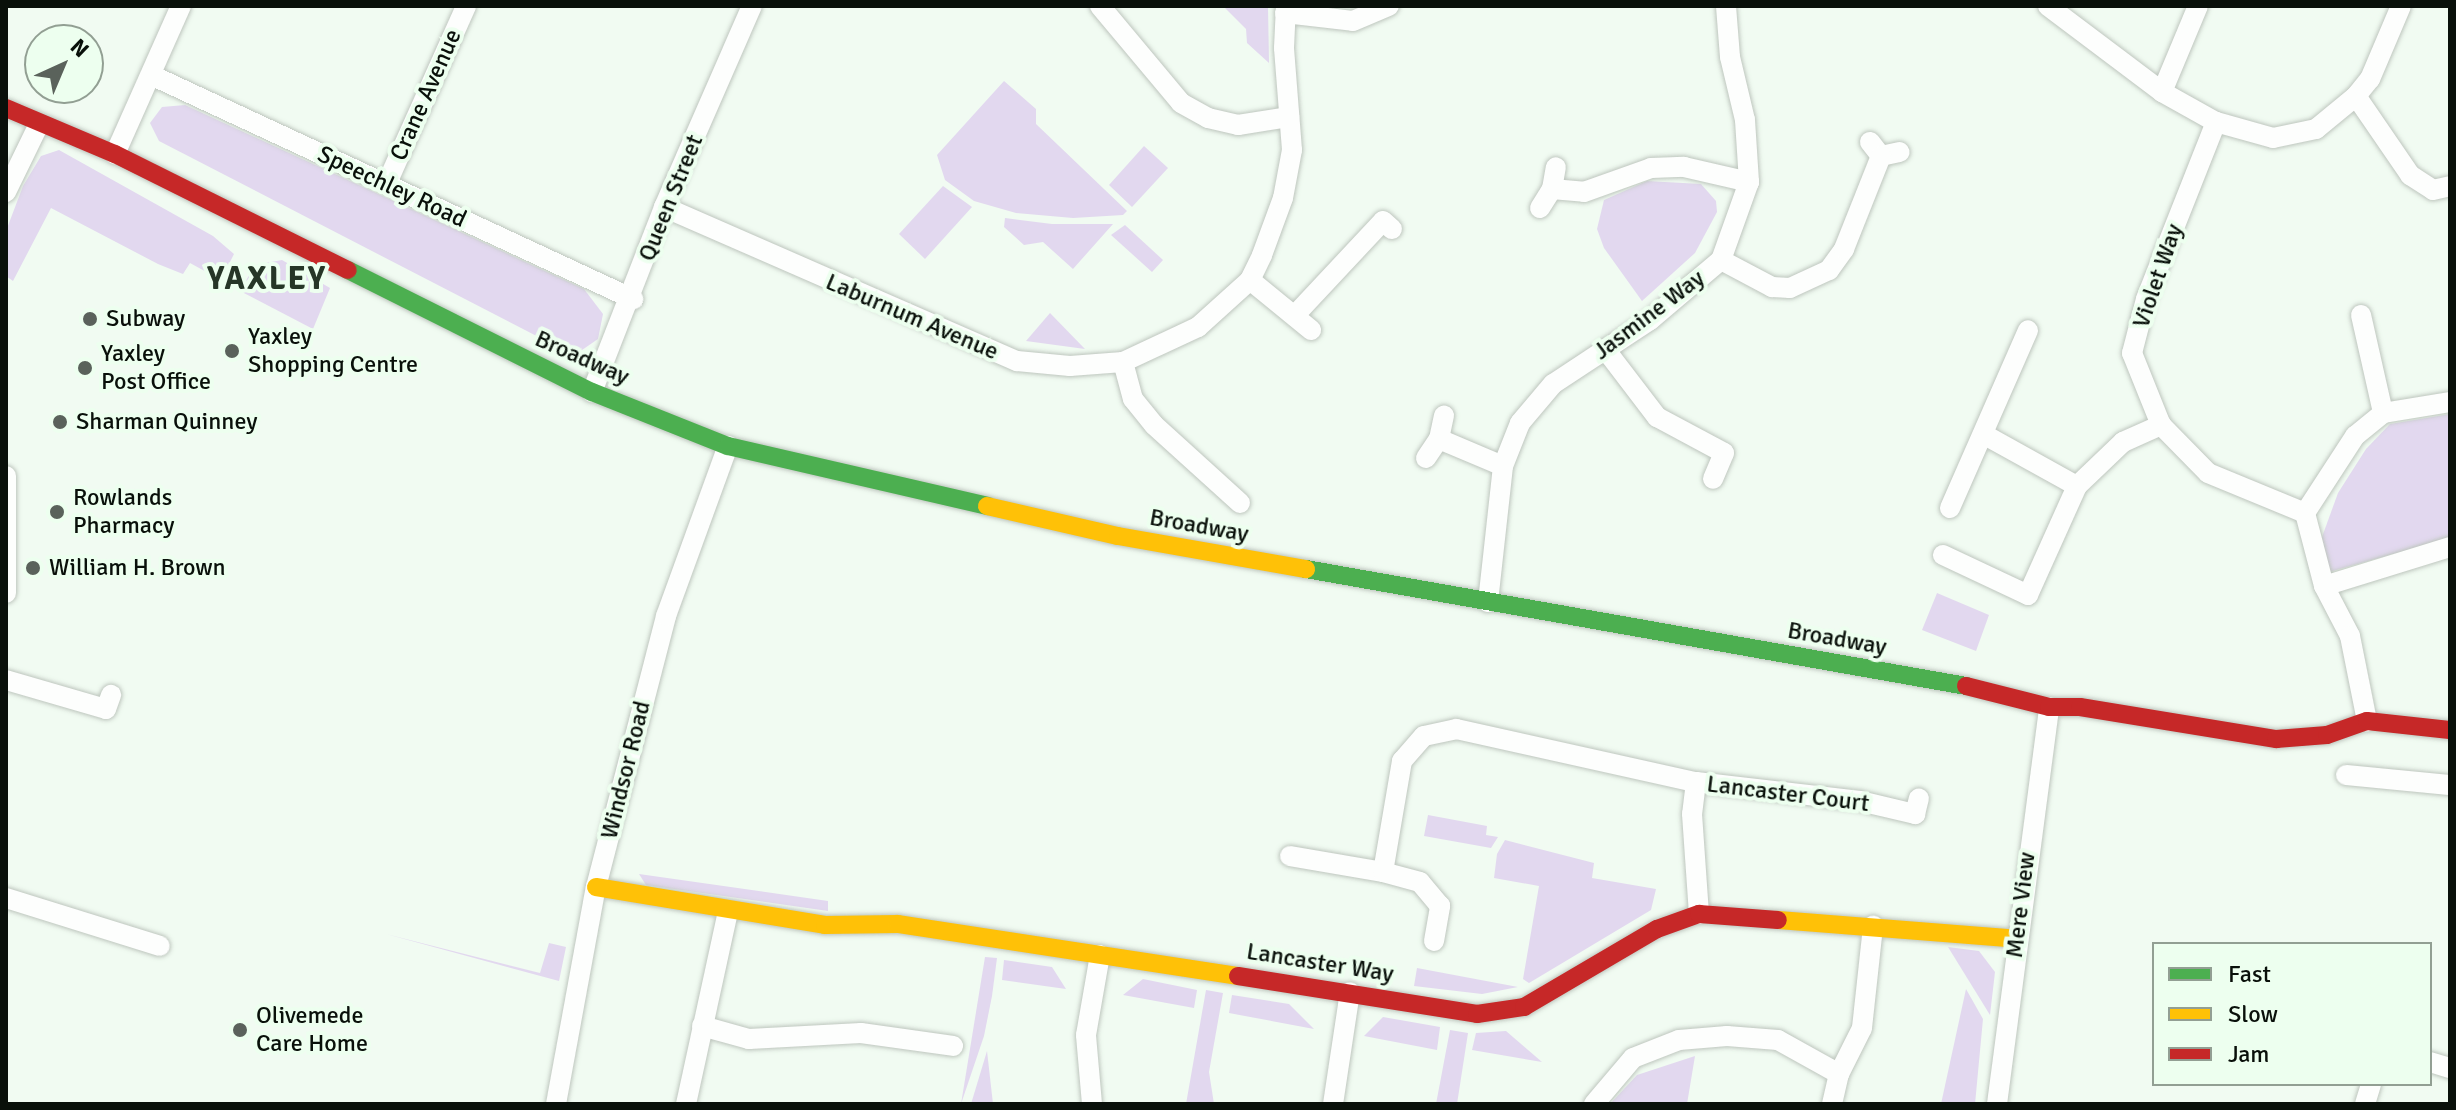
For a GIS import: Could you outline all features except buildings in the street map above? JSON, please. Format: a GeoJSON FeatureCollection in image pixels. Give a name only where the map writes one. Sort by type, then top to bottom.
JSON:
{"type":"FeatureCollection","features":[{"type":"Feature","properties":{"kind":"main road","name":"Broadway"},"geometry":{"type":"LineString","coordinates":[[6,108],[38,126],[115,154],[592,392],[728,446],[1118,536],[2011,694],[2049,707],[2080,707],[2276,739],[2327,735],[2367,721],[2450,730]]}},
{"type":"Feature","properties":{"kind":"main road","name":"Lancaster Way"},"geometry":{"type":"LineString","coordinates":[[596,887],[728,912],[825,925],[898,924],[1477,1014],[1524,1007],[1657,929],[1699,914],[2017,939]]}},
{"type":"Feature","properties":{"kind":"street"},"geometry":{"type":"LineString","coordinates":[[115,154],[181,6]]}},
{"type":"Feature","properties":{"kind":"street","name":"Crane Avenue"},"geometry":{"type":"LineString","coordinates":[[387,183],[466,6]]}},
{"type":"Feature","properties":{"kind":"street","name":"Queen Street"},"geometry":{"type":"LineString","coordinates":[[592,392],[633,299],[664,207],[752,6]]}},
{"type":"Feature","properties":{"kind":"street"},"geometry":{"type":"LineString","coordinates":[[1100,6],[1181,103],[1208,118],[1238,125],[1289,117]]}},
{"type":"Feature","properties":{"kind":"street","name":"Jasmine Way"},"geometry":{"type":"LineString","coordinates":[[1488,602],[1503,466],[1534,403],[1553,384],[1605,349],[1721,260],[1749,182],[1745,120],[1730,57],[1726,6]]}},
{"type":"Feature","properties":{"kind":"street"},"geometry":{"type":"LineString","coordinates":[[2048,6],[2162,92],[2216,122],[2273,138],[2292,137],[2316,129],[2356,96],[2370,79],[2401,6]]}},
{"type":"Feature","properties":{"kind":"street"},"geometry":{"type":"LineString","coordinates":[[2162,92],[2198,6]]}},
{"type":"Feature","properties":{"kind":"street"},"geometry":{"type":"LineString","coordinates":[[1286,10],[1353,21],[1392,10]]}},
{"type":"Feature","properties":{"kind":"street","name":"Laburnum Avenue"},"geometry":{"type":"LineString","coordinates":[[664,207],[977,347],[1017,361],[1070,366],[1123,362],[1198,327],[1250,280],[1283,198],[1292,150],[1286,10]]}},
{"type":"Feature","properties":{"kind":"street","name":"Speechley Road"},"geometry":{"type":"LineString","coordinates":[[151,75],[633,299]]}},
{"type":"Feature","properties":{"kind":"street"},"geometry":{"type":"LineString","coordinates":[[2356,96],[2410,175],[2433,190],[2450,186]]}},
{"type":"Feature","properties":{"kind":"street","name":"Violet Way"},"geometry":{"type":"LineString","coordinates":[[2216,122],[2146,299],[2132,353],[2161,425],[2208,473],[2305,513]]}},
{"type":"Feature","properties":{"kind":"street"},"geometry":{"type":"LineString","coordinates":[[6,192],[38,126]]}},
{"type":"Feature","properties":{"kind":"street"},"geometry":{"type":"LineString","coordinates":[[1721,260],[1772,287],[1790,288],[1829,270],[1844,249],[1884,150]]}},
{"type":"Feature","properties":{"kind":"street"},"geometry":{"type":"LineString","coordinates":[[1540,208],[1552,189],[1556,167]]}},
{"type":"Feature","properties":{"kind":"street"},"geometry":{"type":"LineString","coordinates":[[1552,189],[1584,192],[1651,168],[1684,167],[1749,182]]}},
{"type":"Feature","properties":{"kind":"street"},"geometry":{"type":"LineString","coordinates":[[1296,314],[1383,221],[1392,229]]}},
{"type":"Feature","properties":{"kind":"street"},"geometry":{"type":"LineString","coordinates":[[1250,280],[1296,314],[1311,330]]}},
{"type":"Feature","properties":{"kind":"street"},"geometry":{"type":"LineString","coordinates":[[2361,315],[2383,413]]}},
{"type":"Feature","properties":{"kind":"street"},"geometry":{"type":"LineString","coordinates":[[1950,508],[2028,330]]}},
{"type":"Feature","properties":{"kind":"street"},"geometry":{"type":"LineString","coordinates":[[1605,349],[1657,417],[1724,453],[1713,479]]}},
{"type":"Feature","properties":{"kind":"street"},"geometry":{"type":"LineString","coordinates":[[1123,362],[1133,399],[1207,484],[1240,503]]}},
{"type":"Feature","properties":{"kind":"street"},"geometry":{"type":"LineString","coordinates":[[2367,721],[2350,636],[2324,586],[2305,513],[2355,436],[2383,413],[2450,402]]}},
{"type":"Feature","properties":{"kind":"street"},"geometry":{"type":"LineString","coordinates":[[1426,458],[1439,439],[1444,416]]}},
{"type":"Feature","properties":{"kind":"street"},"geometry":{"type":"LineString","coordinates":[[1943,555],[2028,595],[2077,486],[2123,442],[2161,425]]}},
{"type":"Feature","properties":{"kind":"street"},"geometry":{"type":"LineString","coordinates":[[1983,434],[2077,486]]}},
{"type":"Feature","properties":{"kind":"street"},"geometry":{"type":"LineString","coordinates":[[1439,439],[1503,466]]}},
{"type":"Feature","properties":{"kind":"street","name":"Windsor Road"},"geometry":{"type":"LineString","coordinates":[[556,1104],[596,887],[666,616],[728,446]]}},
{"type":"Feature","properties":{"kind":"street"},"geometry":{"type":"LineString","coordinates":[[6,476],[6,593]]}},
{"type":"Feature","properties":{"kind":"street"},"geometry":{"type":"LineString","coordinates":[[2324,586],[2450,547]]}},
{"type":"Feature","properties":{"kind":"street"},"geometry":{"type":"LineString","coordinates":[[6,680],[106,709],[111,695]]}},
{"type":"Feature","properties":{"kind":"street","name":"Mere View"},"geometry":{"type":"LineString","coordinates":[[1997,1104],[2049,707]]}},
{"type":"Feature","properties":{"kind":"street"},"geometry":{"type":"LineString","coordinates":[[1383,872],[1402,761],[1424,736],[1456,729],[1696,782]]}},
{"type":"Feature","properties":{"kind":"street"},"geometry":{"type":"LineString","coordinates":[[2346,775],[2450,785]]}},
{"type":"Feature","properties":{"kind":"street","name":"Lancaster Court"},"geometry":{"type":"LineString","coordinates":[[1699,914],[1692,814],[1696,782],[1860,801],[1917,814]]}},
{"type":"Feature","properties":{"kind":"street"},"geometry":{"type":"LineString","coordinates":[[1290,856],[1383,872],[1420,882],[1440,906],[1434,941]]}},
{"type":"Feature","properties":{"kind":"street"},"geometry":{"type":"LineString","coordinates":[[6,898],[105,939],[160,946]]}},
{"type":"Feature","properties":{"kind":"street"},"geometry":{"type":"LineString","coordinates":[[686,1104],[728,912]]}},
{"type":"Feature","properties":{"kind":"street"},"geometry":{"type":"LineString","coordinates":[[1832,1104],[1839,1074],[1862,1028],[1873,926]]}},
{"type":"Feature","properties":{"kind":"street"},"geometry":{"type":"LineString","coordinates":[[1092,1104],[1086,1035],[1100,955]]}},
{"type":"Feature","properties":{"kind":"street"},"geometry":{"type":"LineString","coordinates":[[1333,1104],[1350,992]]}},
{"type":"Feature","properties":{"kind":"street"},"geometry":{"type":"LineString","coordinates":[[702,1026],[749,1039],[861,1033],[953,1046]]}},
{"type":"Feature","properties":{"kind":"street"},"geometry":{"type":"LineString","coordinates":[[1594,1104],[1633,1058],[1679,1040],[1727,1036],[1778,1040],[1839,1074]]}},
{"type":"Feature","properties":{"kind":"shaded area"},"geometry":{"type":"Polygon","coordinates":[[[1223,6],[1268,6],[1269,63],[1247,43],[1246,29],[1223,6]]]}},
{"type":"Feature","properties":{"kind":"shaded area"},"geometry":{"type":"Polygon","coordinates":[[[1004,81],[1036,109],[1036,124],[1127,211],[1123,215],[1073,218],[1016,213],[974,201],[945,180],[937,155],[1004,81]]]}},
{"type":"Feature","properties":{"kind":"shaded area"},"geometry":{"type":"Polygon","coordinates":[[[185,105],[584,289],[603,314],[598,339],[582,350],[552,344],[159,141],[150,123],[162,107],[185,105]]]}},
{"type":"Feature","properties":{"kind":"shaded area"},"geometry":{"type":"Polygon","coordinates":[[[1144,146],[1168,168],[1132,207],[1109,185],[1144,146]]]}},
{"type":"Feature","properties":{"kind":"shaded area"},"geometry":{"type":"Polygon","coordinates":[[[59,150],[213,236],[234,254],[221,280],[190,263],[183,274],[158,264],[51,208],[13,281],[6,276],[6,231],[23,186],[41,156],[59,150]]]}},
{"type":"Feature","properties":{"kind":"shaded area"},"geometry":{"type":"Polygon","coordinates":[[[1647,181],[1701,184],[1716,201],[1717,212],[1695,253],[1642,301],[1604,248],[1597,229],[1604,200],[1647,181]]]}},
{"type":"Feature","properties":{"kind":"shaded area"},"geometry":{"type":"Polygon","coordinates":[[[943,186],[972,207],[925,259],[899,234],[943,186]]]}},
{"type":"Feature","properties":{"kind":"shaded area"},"geometry":{"type":"Polygon","coordinates":[[[1005,218],[1052,224],[1113,224],[1073,269],[1043,242],[1024,245],[1004,227],[1005,218]]]}},
{"type":"Feature","properties":{"kind":"shaded area"},"geometry":{"type":"Polygon","coordinates":[[[1125,225],[1163,260],[1152,272],[1111,235],[1125,225]]]}},
{"type":"Feature","properties":{"kind":"shaded area"},"geometry":{"type":"Polygon","coordinates":[[[282,260],[330,288],[313,329],[240,291],[255,265],[282,260]]]}},
{"type":"Feature","properties":{"kind":"shaded area"},"geometry":{"type":"Polygon","coordinates":[[[1050,313],[1085,349],[1026,341],[1050,313]]]}},
{"type":"Feature","properties":{"kind":"shaded area"},"geometry":{"type":"Polygon","coordinates":[[[2450,414],[2450,538],[2329,572],[2322,537],[2338,493],[2366,449],[2390,424],[2450,414]]]}},
{"type":"Feature","properties":{"kind":"shaded area"},"geometry":{"type":"Polygon","coordinates":[[[1937,593],[1989,615],[1976,651],[1922,630],[1937,593]]]}},
{"type":"Feature","properties":{"kind":"shaded area"},"geometry":{"type":"Polygon","coordinates":[[[1428,815],[1487,826],[1486,835],[1498,837],[1491,848],[1424,836],[1428,815]]]}},
{"type":"Feature","properties":{"kind":"shaded area"},"geometry":{"type":"Polygon","coordinates":[[[1505,840],[1594,863],[1592,878],[1656,889],[1651,910],[1529,983],[1523,979],[1539,886],[1494,878],[1497,854],[1505,840]]]}},
{"type":"Feature","properties":{"kind":"shaded area"},"geometry":{"type":"Polygon","coordinates":[[[639,874],[828,901],[828,911],[646,885],[639,874]]]}},
{"type":"Feature","properties":{"kind":"shaded area"},"geometry":{"type":"Polygon","coordinates":[[[386,934],[540,973],[549,943],[566,947],[559,981],[386,934]]]}},
{"type":"Feature","properties":{"kind":"shaded area"},"geometry":{"type":"Polygon","coordinates":[[[1948,947],[1979,951],[1995,972],[1990,1015],[1948,947]]]}},
{"type":"Feature","properties":{"kind":"shaded area"},"geometry":{"type":"Polygon","coordinates":[[[985,957],[997,958],[992,996],[984,1036],[961,1104],[985,957]]]}},
{"type":"Feature","properties":{"kind":"shaded area"},"geometry":{"type":"Polygon","coordinates":[[[1004,960],[1052,967],[1066,989],[1002,980],[1004,960]]]}},
{"type":"Feature","properties":{"kind":"shaded area"},"geometry":{"type":"Polygon","coordinates":[[[1417,968],[1518,987],[1482,994],[1414,986],[1417,968]]]}},
{"type":"Feature","properties":{"kind":"shaded area"},"geometry":{"type":"Polygon","coordinates":[[[1143,979],[1197,990],[1194,1008],[1123,995],[1143,979]]]}},
{"type":"Feature","properties":{"kind":"shaded area"},"geometry":{"type":"Polygon","coordinates":[[[1966,989],[1983,1019],[1975,1104],[1941,1104],[1966,989]]]}},
{"type":"Feature","properties":{"kind":"shaded area"},"geometry":{"type":"Polygon","coordinates":[[[1206,990],[1223,993],[1209,1072],[1214,1104],[1186,1104],[1206,990]]]}},
{"type":"Feature","properties":{"kind":"shaded area"},"geometry":{"type":"Polygon","coordinates":[[[1232,995],[1289,1004],[1314,1029],[1229,1013],[1232,995]]]}},
{"type":"Feature","properties":{"kind":"shaded area"},"geometry":{"type":"Polygon","coordinates":[[[1383,1017],[1440,1027],[1437,1050],[1364,1036],[1383,1017]]]}},
{"type":"Feature","properties":{"kind":"shaded area"},"geometry":{"type":"Polygon","coordinates":[[[1450,1030],[1468,1033],[1457,1104],[1436,1104],[1450,1030]]]}},
{"type":"Feature","properties":{"kind":"shaded area"},"geometry":{"type":"Polygon","coordinates":[[[1506,1031],[1542,1062],[1472,1050],[1476,1033],[1506,1031]]]}},
{"type":"Feature","properties":{"kind":"shaded area"},"geometry":{"type":"Polygon","coordinates":[[[987,1051],[993,1104],[971,1104],[987,1051]]]}},
{"type":"Feature","properties":{"kind":"shaded area"},"geometry":{"type":"Polygon","coordinates":[[[1695,1056],[1687,1104],[1610,1104],[1637,1075],[1695,1056]]]}},
{"type":"Feature","properties":{"kind":"traffic: fast"},"geometry":{"type":"LineString","coordinates":[[348,270],[592,392],[728,446],[987,506]]}},
{"type":"Feature","properties":{"kind":"traffic: fast"},"geometry":{"type":"LineString","coordinates":[[1306,569],[1966,686]]}},
{"type":"Feature","properties":{"kind":"traffic: slow"},"geometry":{"type":"LineString","coordinates":[[987,506],[1118,536],[1306,569]]}},
{"type":"Feature","properties":{"kind":"traffic: slow"},"geometry":{"type":"LineString","coordinates":[[596,887],[825,925],[898,924],[1238,976]]}},
{"type":"Feature","properties":{"kind":"traffic: slow"},"geometry":{"type":"LineString","coordinates":[[1778,920],[2017,939]]}},
{"type":"Feature","properties":{"kind":"traffic: jam"},"geometry":{"type":"LineString","coordinates":[[6,108],[115,154],[348,270]]}},
{"type":"Feature","properties":{"kind":"traffic: jam"},"geometry":{"type":"LineString","coordinates":[[1966,686],[2049,707],[2080,707],[2276,739],[2327,735],[2367,721],[2450,730]]}},
{"type":"Feature","properties":{"kind":"traffic: jam"},"geometry":{"type":"LineString","coordinates":[[1238,976],[1477,1014],[1524,1007],[1657,929],[1699,914],[1778,920]]}},
{"type":"Feature","properties":{"kind":"place","name":"Subway"},"geometry":{"type":"Point","coordinates":[90,319]}},
{"type":"Feature","properties":{"kind":"place","name":"Yaxley Shopping Centre"},"geometry":{"type":"Point","coordinates":[232,351]}},
{"type":"Feature","properties":{"kind":"place","name":"Yaxley Post Office"},"geometry":{"type":"Point","coordinates":[85,368]}},
{"type":"Feature","properties":{"kind":"place","name":"Sharman Quinney"},"geometry":{"type":"Point","coordinates":[60,422]}},
{"type":"Feature","properties":{"kind":"place","name":"Rowlands Pharmacy"},"geometry":{"type":"Point","coordinates":[57,512]}},
{"type":"Feature","properties":{"kind":"place","name":"William H. Brown"},"geometry":{"type":"Point","coordinates":[33,568]}},
{"type":"Feature","properties":{"kind":"place","name":"Olivemede Care Home"},"geometry":{"type":"Point","coordinates":[240,1030]}},
{"type":"Feature","properties":{"kind":"district","name":"YAXLEY"},"geometry":{"type":"Point","coordinates":[267,279]}}]}
